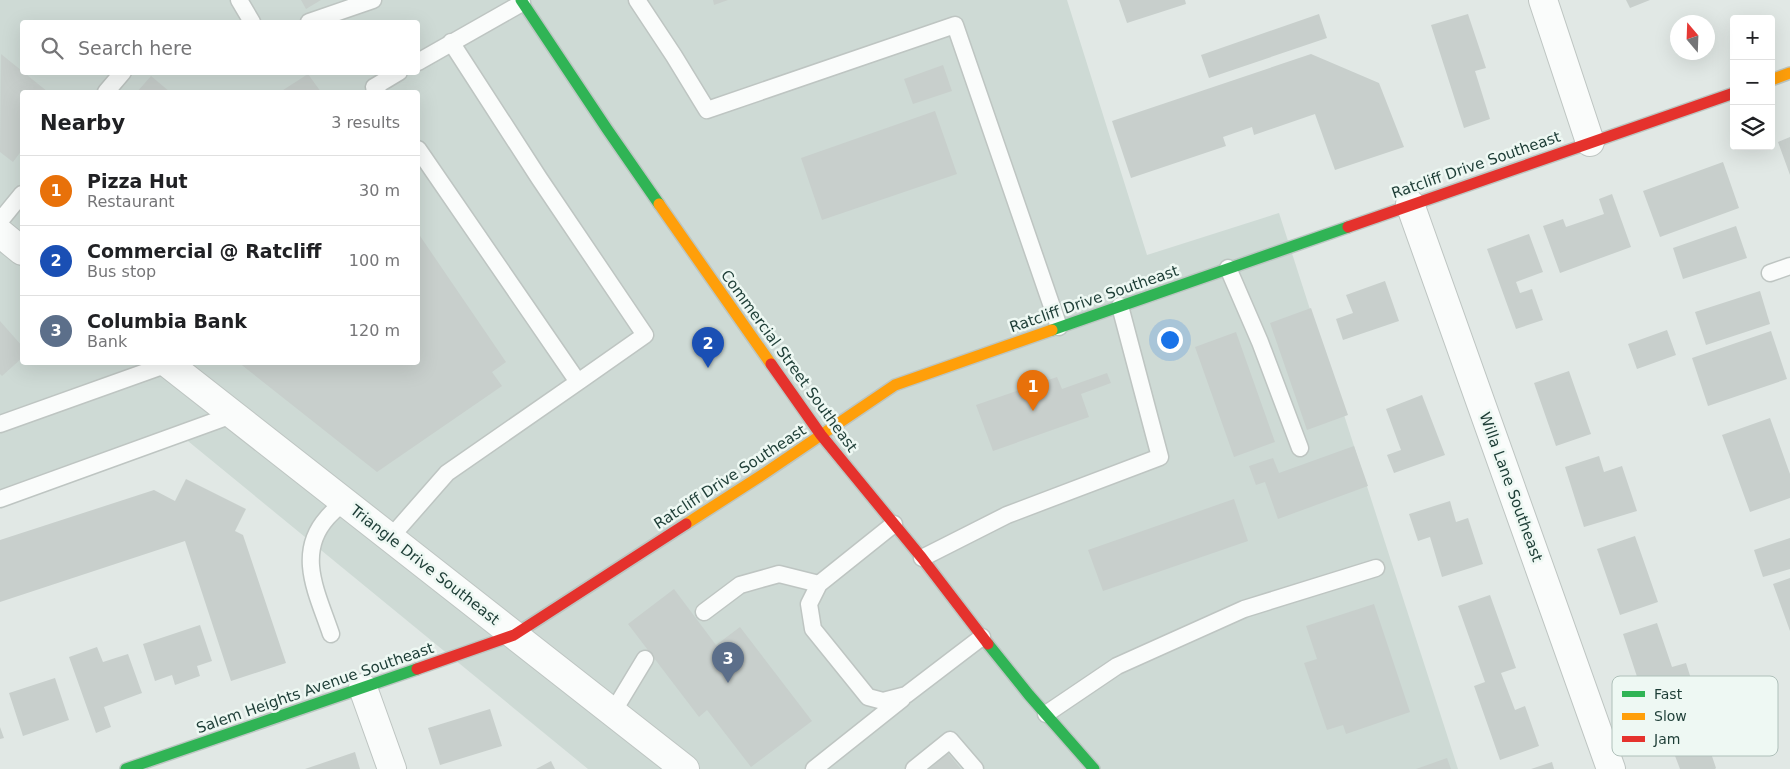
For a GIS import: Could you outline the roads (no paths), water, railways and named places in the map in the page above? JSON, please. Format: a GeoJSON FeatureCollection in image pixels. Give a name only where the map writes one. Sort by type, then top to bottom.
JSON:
{"type":"FeatureCollection","features":[{"type":"Feature","properties":{"kind":"street"},"geometry":{"type":"LineString","coordinates":[[1543,0],[1590,142]]}},
{"type":"Feature","properties":{"kind":"street","name":"Commercial Street Southeast"},"geometry":{"type":"LineString","coordinates":[[521,1],[607,129],[821,436],[922,558],[982,637],[1094,769]]}},
{"type":"Feature","properties":{"kind":"street"},"geometry":{"type":"LineString","coordinates":[[1775,79],[1790,74]]}},
{"type":"Feature","properties":{"kind":"street","name":"Ratcliff Drive Southeast"},"geometry":{"type":"LineString","coordinates":[[514,635],[766,473],[895,385],[1410,204],[1730,94]]}},
{"type":"Feature","properties":{"kind":"street","name":"Willa Lane Southeast"},"geometry":{"type":"LineString","coordinates":[[1410,204],[1611,769]]}},
{"type":"Feature","properties":{"kind":"street"},"geometry":{"type":"LineString","coordinates":[[0,233],[20,249]]}},
{"type":"Feature","properties":{"kind":"street","name":"Triangle Drive Southeast"},"geometry":{"type":"LineString","coordinates":[[170,365],[685,769]]}},
{"type":"Feature","properties":{"kind":"street","name":"Salem Heights Avenue Southeast"},"geometry":{"type":"LineString","coordinates":[[126,769],[514,635]]}},
{"type":"Feature","properties":{"kind":"street"},"geometry":{"type":"LineString","coordinates":[[363,688],[392,769]]}},
{"type":"Feature","properties":{"kind":"lane"},"geometry":{"type":"LineString","coordinates":[[239,0],[251,20]]}},
{"type":"Feature","properties":{"kind":"lane"},"geometry":{"type":"LineString","coordinates":[[314,20],[373,0]]}},
{"type":"Feature","properties":{"kind":"lane"},"geometry":{"type":"LineString","coordinates":[[637,0],[707,110],[955,25],[1059,327]]}},
{"type":"Feature","properties":{"kind":"lane"},"geometry":{"type":"LineString","coordinates":[[420,61],[521,1]]}},
{"type":"Feature","properties":{"kind":"lane"},"geometry":{"type":"LineString","coordinates":[[390,538],[447,473],[645,335],[539,178],[451,42]]}},
{"type":"Feature","properties":{"kind":"lane"},"geometry":{"type":"LineString","coordinates":[[108,90],[120,75]]}},
{"type":"Feature","properties":{"kind":"lane"},"geometry":{"type":"LineString","coordinates":[[376,90],[374,87],[394,75]]}},
{"type":"Feature","properties":{"kind":"lane"},"geometry":{"type":"LineString","coordinates":[[420,151],[578,382]]}},
{"type":"Feature","properties":{"kind":"lane"},"geometry":{"type":"LineString","coordinates":[[0,221],[20,196]]}},
{"type":"Feature","properties":{"kind":"lane"},"geometry":{"type":"LineString","coordinates":[[1770,273],[1790,266]]}},
{"type":"Feature","properties":{"kind":"lane"},"geometry":{"type":"LineString","coordinates":[[1228,268],[1260,342],[1300,448]]}},
{"type":"Feature","properties":{"kind":"lane"},"geometry":{"type":"LineString","coordinates":[[922,558],[1007,515],[1160,457],[1120,306]]}},
{"type":"Feature","properties":{"kind":"lane"},"geometry":{"type":"LineString","coordinates":[[0,424],[162,365]]}},
{"type":"Feature","properties":{"kind":"lane"},"geometry":{"type":"LineString","coordinates":[[0,499],[232,415]]}},
{"type":"Feature","properties":{"kind":"lane"},"geometry":{"type":"LineString","coordinates":[[330,634],[310,570],[310,552],[316,534],[326,518],[344,502]]}},
{"type":"Feature","properties":{"kind":"lane"},"geometry":{"type":"LineString","coordinates":[[894,524],[819,584],[809,604],[813,630],[868,697],[883,701],[906,695]]}},
{"type":"Feature","properties":{"kind":"lane"},"geometry":{"type":"LineString","coordinates":[[1046,714],[1117,666],[1244,609],[1376,568]]}},
{"type":"Feature","properties":{"kind":"lane"},"geometry":{"type":"LineString","coordinates":[[704,612],[740,585],[779,574],[819,584]]}},
{"type":"Feature","properties":{"kind":"lane"},"geometry":{"type":"LineString","coordinates":[[814,769],[982,637]]}},
{"type":"Feature","properties":{"kind":"lane"},"geometry":{"type":"LineString","coordinates":[[613,712],[645,659]]}},
{"type":"Feature","properties":{"kind":"lane"},"geometry":{"type":"LineString","coordinates":[[914,769],[950,740],[975,769]]}},
{"type":"Feature","properties":{"kind":"place","name":"Commercial @ Ratcliff"},"geometry":{"type":"Point","coordinates":[708,368]}},
{"type":"Feature","properties":{"kind":"place","name":"Pizza Hut"},"geometry":{"type":"Point","coordinates":[1033,411]}},
{"type":"Feature","properties":{"kind":"place","name":"Columbia Bank"},"geometry":{"type":"Point","coordinates":[728,683]}}]}
